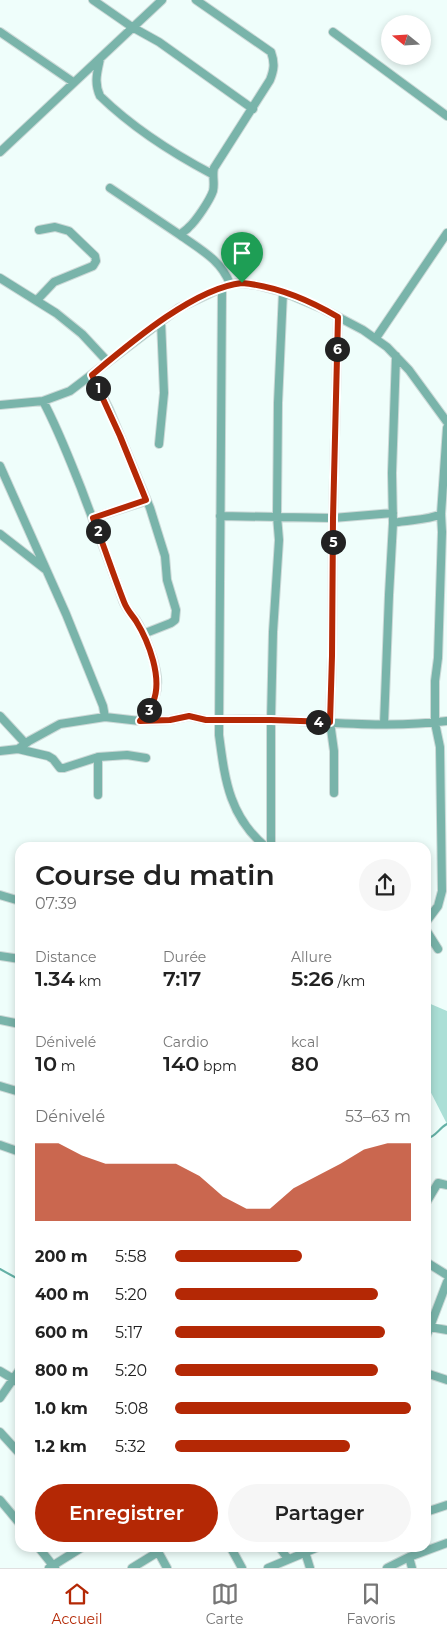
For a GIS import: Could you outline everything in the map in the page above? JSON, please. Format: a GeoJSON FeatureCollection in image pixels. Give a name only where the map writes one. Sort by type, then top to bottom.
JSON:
{"type":"FeatureCollection","features":[{"type":"Feature","properties":{"kind":"street"},"geometry":{"type":"LineString","coordinates":[[93,0],[132,27],[159,42],[253,110]]}},
{"type":"Feature","properties":{"kind":"street"},"geometry":{"type":"LineString","coordinates":[[0,152],[162,0]]}},
{"type":"Feature","properties":{"kind":"street"},"geometry":{"type":"LineString","coordinates":[[180,235],[188,228],[209,199],[213,191],[212,174],[214,168],[253,110],[274,69],[274,60],[271,52],[196,0]]}},
{"type":"Feature","properties":{"kind":"street"},"geometry":{"type":"LineString","coordinates":[[0,32],[74,82]]}},
{"type":"Feature","properties":{"kind":"street"},"geometry":{"type":"LineString","coordinates":[[333,32],[447,116]]}},
{"type":"Feature","properties":{"kind":"street"},"geometry":{"type":"LineString","coordinates":[[100,59],[96,76],[96,87],[100,96],[148,135],[212,174]]}},
{"type":"Feature","properties":{"kind":"street"},"geometry":{"type":"LineString","coordinates":[[110,188],[180,235],[220,265],[226,273],[230,284]]}},
{"type":"Feature","properties":{"kind":"street"},"geometry":{"type":"LineString","coordinates":[[37,300],[54,282],[93,266],[96,261],[95,256],[69,231],[55,227],[39,230]]}},
{"type":"Feature","properties":{"kind":"street"},"geometry":{"type":"LineString","coordinates":[[376,338],[447,233]]}},
{"type":"Feature","properties":{"kind":"street"},"geometry":{"type":"LineString","coordinates":[[0,278],[56,313],[82,334],[108,362]]}},
{"type":"Feature","properties":{"kind":"street"},"geometry":{"type":"LineString","coordinates":[[0,405],[43,401],[70,391],[179,308],[230,284],[242,283],[283,292],[324,308],[376,338],[409,370],[447,422]]}},
{"type":"Feature","properties":{"kind":"street"},"geometry":{"type":"LineString","coordinates":[[222,288],[218,720],[228,790],[234,807],[243,823],[260,842]]}},
{"type":"Feature","properties":{"kind":"street"},"geometry":{"type":"LineString","coordinates":[[271,842],[271,720],[273,632],[279,540],[277,516],[278,403],[283,292]]}},
{"type":"Feature","properties":{"kind":"street"},"geometry":{"type":"LineString","coordinates":[[334,793],[334,751],[330,722],[338,317]]}},
{"type":"Feature","properties":{"kind":"street"},"geometry":{"type":"LineString","coordinates":[[159,444],[164,393],[161,321]]}},
{"type":"Feature","properties":{"kind":"street"},"geometry":{"type":"LineString","coordinates":[[384,724],[393,523],[396,356]]}},
{"type":"Feature","properties":{"kind":"street"},"geometry":{"type":"LineString","coordinates":[[92,375],[120,436],[162,544],[167,580],[176,615],[175,620],[171,623],[142,634]]}},
{"type":"Feature","properties":{"kind":"street"},"geometry":{"type":"LineString","coordinates":[[43,401],[68,454],[112,566],[126,608],[135,620],[155,666],[157,679],[156,694],[152,704],[140,721]]}},
{"type":"Feature","properties":{"kind":"street"},"geometry":{"type":"LineString","coordinates":[[431,915],[438,906],[442,891],[440,747],[435,723],[435,681],[439,635],[441,514],[447,428]]}},
{"type":"Feature","properties":{"kind":"street"},"geometry":{"type":"LineString","coordinates":[[0,466],[66,614],[103,706],[105,717]]}},
{"type":"Feature","properties":{"kind":"street"},"geometry":{"type":"LineString","coordinates":[[93,518],[146,500]]}},
{"type":"Feature","properties":{"kind":"street"},"geometry":{"type":"LineString","coordinates":[[220,516],[333,518],[393,513]]}},
{"type":"Feature","properties":{"kind":"street"},"geometry":{"type":"LineString","coordinates":[[393,523],[404,520],[425,520],[441,514]]}},
{"type":"Feature","properties":{"kind":"street"},"geometry":{"type":"LineString","coordinates":[[0,534],[46,570]]}},
{"type":"Feature","properties":{"kind":"street"},"geometry":{"type":"LineString","coordinates":[[0,716],[21,746],[48,756],[60,768],[98,757],[127,755],[146,758]]}},
{"type":"Feature","properties":{"kind":"street"},"geometry":{"type":"LineString","coordinates":[[0,751],[21,746],[60,724],[105,717],[140,721],[170,720],[189,716],[206,720],[384,724],[447,721]]}},
{"type":"Feature","properties":{"kind":"street"},"geometry":{"type":"LineString","coordinates":[[98,757],[98,795]]}},
{"type":"Feature","properties":{"kind":"street"},"geometry":{"type":"LineString","coordinates":[[0,895],[15,900]]}},
{"type":"Feature","properties":{"kind":"street"},"geometry":{"type":"LineString","coordinates":[[431,938],[438,949]]}},
{"type":"Feature","properties":{"kind":"street"},"geometry":{"type":"LineString","coordinates":[[0,956],[15,958]]}},
{"type":"Feature","properties":{"kind":"street"},"geometry":{"type":"LineString","coordinates":[[0,1020],[15,1023]]}},
{"type":"Feature","properties":{"kind":"street"},"geometry":{"type":"LineString","coordinates":[[0,1086],[15,1090]]}},
{"type":"Feature","properties":{"kind":"street"},"geometry":{"type":"LineString","coordinates":[[0,1146],[15,1150]]}},
{"type":"Feature","properties":{"kind":"street"},"geometry":{"type":"LineString","coordinates":[[431,1195],[438,1183],[447,1185]]}},
{"type":"Feature","properties":{"kind":"street"},"geometry":{"type":"LineString","coordinates":[[431,1265],[447,1275]]}},
{"type":"Feature","properties":{"kind":"street"},"geometry":{"type":"LineString","coordinates":[[431,1315],[447,1282]]}},
{"type":"Feature","properties":{"kind":"street"},"geometry":{"type":"LineString","coordinates":[[431,1327],[447,1330]]}},
{"type":"Feature","properties":{"kind":"street"},"geometry":{"type":"LineString","coordinates":[[0,1370],[15,1380]]}},
{"type":"Feature","properties":{"kind":"street"},"geometry":{"type":"LineString","coordinates":[[0,1398],[15,1375]]}},
{"type":"Feature","properties":{"kind":"street"},"geometry":{"type":"LineString","coordinates":[[431,1375],[447,1380]]}},
{"type":"Feature","properties":{"kind":"street"},"geometry":{"type":"LineString","coordinates":[[0,1432],[15,1448]]}},
{"type":"Feature","properties":{"kind":"street"},"geometry":{"type":"LineString","coordinates":[[0,1500],[15,1518]]}},
{"type":"Feature","properties":{"kind":"street"},"geometry":{"type":"LineString","coordinates":[[431,1510],[447,1505]]}},
{"type":"Feature","properties":{"kind":"street"},"geometry":{"type":"LineString","coordinates":[[431,1549],[447,1543]]}},
{"type":"Feature","properties":{"kind":"street"},"geometry":{"type":"LineString","coordinates":[[42,1552],[53,1567],[75,1552]]}},
{"type":"Feature","properties":{"kind":"street"},"geometry":{"type":"LineString","coordinates":[[132,1568],[154,1552]]}},
{"type":"Feature","properties":{"kind":"street"},"geometry":{"type":"LineString","coordinates":[[158,1552],[167,1568]]}},
{"type":"Feature","properties":{"kind":"street"},"geometry":{"type":"LineString","coordinates":[[233,1552],[242,1568]]}},
{"type":"Feature","properties":{"kind":"street"},"geometry":{"type":"LineString","coordinates":[[283,1552],[288,1559]]}},
{"type":"Feature","properties":{"kind":"street"},"geometry":{"type":"LineString","coordinates":[[268,1568],[305,1552],[310,1568]]}},
{"type":"Feature","properties":{"kind":"street"},"geometry":{"type":"LineString","coordinates":[[387,1568],[425,1552]]}},
{"type":"Feature","properties":{"kind":"street"},"geometry":{"type":"LineString","coordinates":[[410,1558],[412,1568]]}},
{"type":"Feature","properties":{"kind":"green space"},"geometry":{"type":"Polygon","coordinates":[[[431,1004],[447,1011],[447,1124],[431,1093],[431,1004]]]}},
{"type":"Feature","properties":{"kind":"waterway"},"geometry":{"type":"LineString","coordinates":[[431,1136],[447,1124]]}},
{"type":"Feature","properties":{"kind":"waterway"},"geometry":{"type":"LineString","coordinates":[[0,1269],[15,1277]]}},
{"type":"Feature","properties":{"kind":"route"},"geometry":{"type":"LineString","coordinates":[[242,283],[283,292],[324,308],[338,317],[335,384],[330,722],[206,720],[189,716],[170,720],[140,721],[152,704],[156,694],[157,679],[155,666],[140,628],[126,608],[93,518],[146,500],[109,410],[92,375],[179,308],[230,284],[242,283]]}}]}
